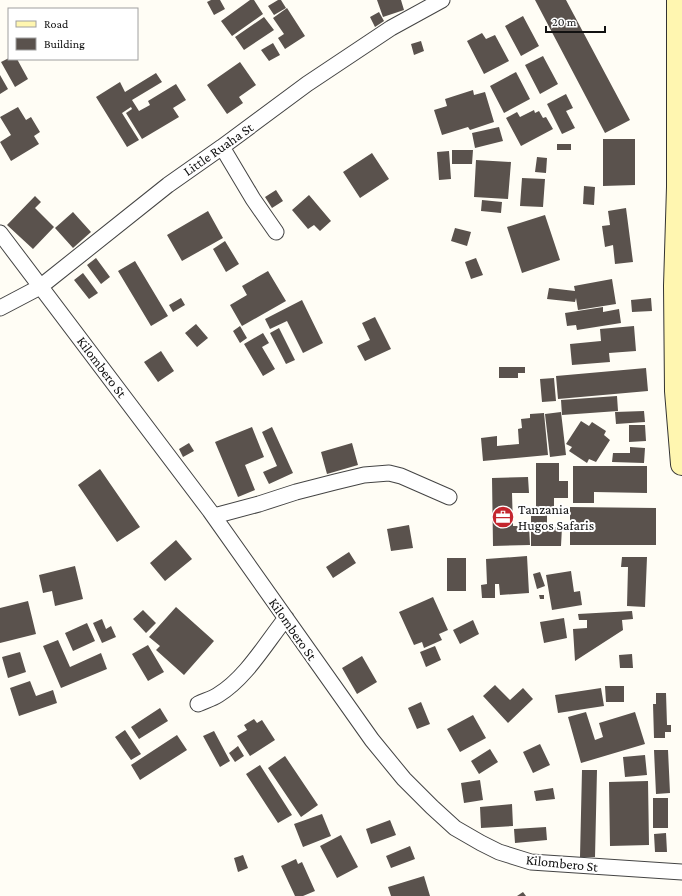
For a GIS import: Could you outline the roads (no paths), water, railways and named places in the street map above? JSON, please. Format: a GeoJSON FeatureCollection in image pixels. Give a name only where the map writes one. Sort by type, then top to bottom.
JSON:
{"type":"FeatureCollection","features":[{"type":"Feature","properties":{"kind":"street","name":"Little Ruaha St"},"geometry":{"type":"LineString","coordinates":[[0,308],[40,287],[168,185],[307,84],[385,32],[442,0]]}},
{"type":"Feature","properties":{"kind":"street"},"geometry":{"type":"LineString","coordinates":[[678,0],[678,285],[676,391],[682,464]]}},
{"type":"Feature","properties":{"kind":"street"},"geometry":{"type":"LineString","coordinates":[[222,147],[253,199],[276,232]]}},
{"type":"Feature","properties":{"kind":"street","name":"Kilombero St"},"geometry":{"type":"LineString","coordinates":[[0,233],[214,516],[372,740],[404,779],[432,807],[455,828],[481,844],[499,852],[531,862],[682,872]]}},
{"type":"Feature","properties":{"kind":"street"},"geometry":{"type":"LineString","coordinates":[[214,516],[342,480],[364,475],[389,472],[449,497]]}},
{"type":"Feature","properties":{"kind":"street"},"geometry":{"type":"LineString","coordinates":[[198,704],[217,696],[232,685],[286,618]]}},
{"type":"Feature","properties":{"kind":"place","name":"Tanzania Hugos Safaris"},"geometry":{"type":"Point","coordinates":[503,517]}}]}
